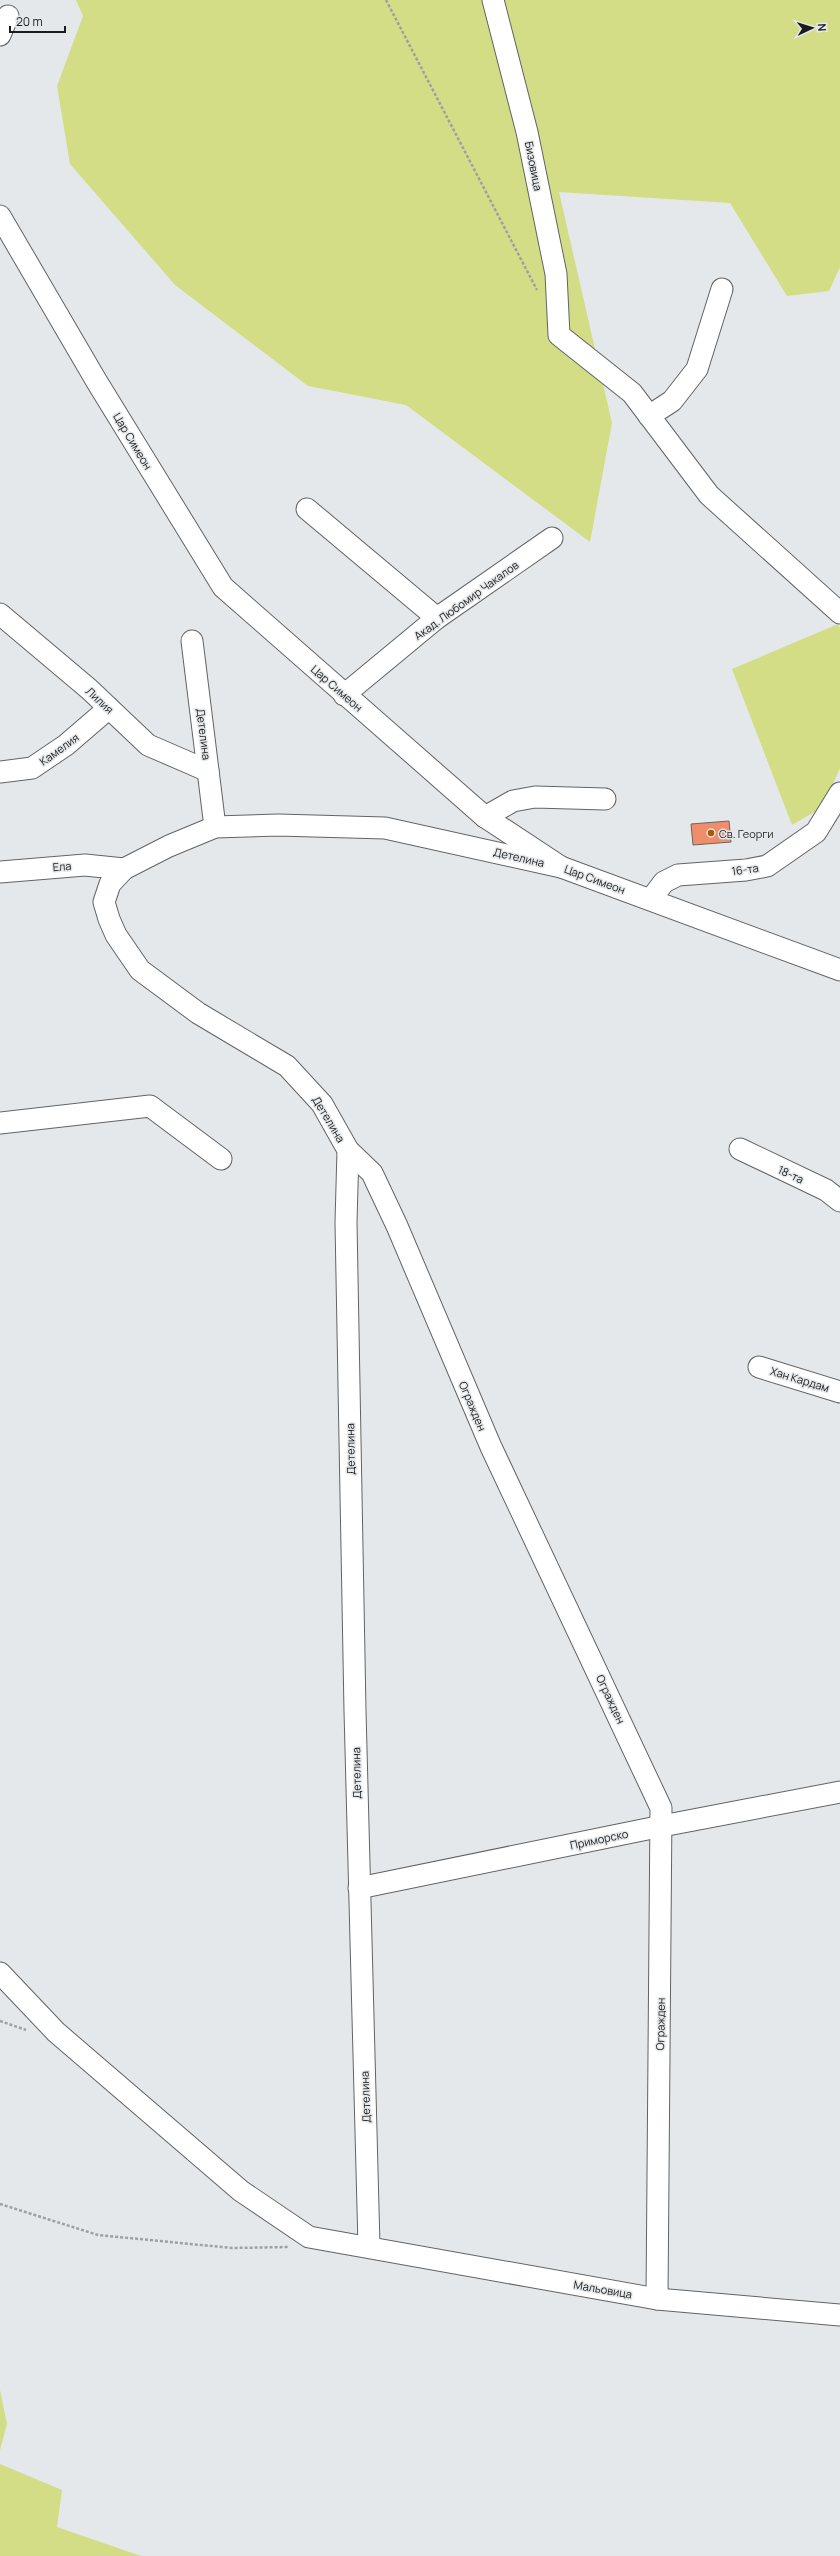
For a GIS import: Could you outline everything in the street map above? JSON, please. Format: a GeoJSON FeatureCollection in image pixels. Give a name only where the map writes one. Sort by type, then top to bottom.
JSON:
{"type":"FeatureCollection","features":[{"type":"Feature","properties":{"kind":"street","name":"Бизовица"},"geometry":{"type":"LineString","coordinates":[[492,0],[528,132],[556,274],[559,335],[632,394],[649,416]]}},
{"type":"Feature","properties":{"kind":"street"},"geometry":{"type":"LineString","coordinates":[[0,35],[8,16]]}},
{"type":"Feature","properties":{"kind":"street","name":"Цар Симеон"},"geometry":{"type":"LineString","coordinates":[[0,216],[97,382],[223,587],[344,695],[485,817],[561,867],[840,970]]}},
{"type":"Feature","properties":{"kind":"street"},"geometry":{"type":"LineString","coordinates":[[722,289],[697,369],[672,401],[649,416],[709,495],[840,613]]}},
{"type":"Feature","properties":{"kind":"street"},"geometry":{"type":"LineString","coordinates":[[307,509],[437,618]]}},
{"type":"Feature","properties":{"kind":"street","name":"Акад. Любомир Чакалов"},"geometry":{"type":"LineString","coordinates":[[344,695],[437,618],[552,538]]}},
{"type":"Feature","properties":{"kind":"street","name":"Лилия"},"geometry":{"type":"LineString","coordinates":[[0,614],[109,708],[148,745],[208,771]]}},
{"type":"Feature","properties":{"kind":"street","name":"Детелина"},"geometry":{"type":"LineString","coordinates":[[192,640],[215,827]]}},
{"type":"Feature","properties":{"kind":"street","name":"Камелия"},"geometry":{"type":"LineString","coordinates":[[0,772],[32,768],[66,745],[109,708]]}},
{"type":"Feature","properties":{"kind":"street","name":"16-та"},"geometry":{"type":"LineString","coordinates":[[651,899],[664,882],[678,875],[746,870],[767,866],[816,832],[840,793]]}},
{"type":"Feature","properties":{"kind":"street"},"geometry":{"type":"LineString","coordinates":[[485,817],[513,801],[535,797],[605,799]]}},
{"type":"Feature","properties":{"kind":"street","name":"Детелина"},"geometry":{"type":"LineString","coordinates":[[369,2246],[359,1888],[346,1222],[348,1150],[322,1104],[308,1086],[287,1066],[198,1012],[140,970],[116,935],[104,902],[110,884],[124,869],[169,846],[215,827],[278,825],[385,828],[561,867]]}},
{"type":"Feature","properties":{"kind":"street","name":"Ела"},"geometry":{"type":"LineString","coordinates":[[0,872],[85,865],[124,869]]}},
{"type":"Feature","properties":{"kind":"street"},"geometry":{"type":"LineString","coordinates":[[0,1123],[150,1106],[221,1159]]}},
{"type":"Feature","properties":{"kind":"street","name":"Огражден"},"geometry":{"type":"LineString","coordinates":[[348,1150],[372,1173],[397,1226],[491,1447],[661,1808],[657,2299]]}},
{"type":"Feature","properties":{"kind":"street","name":"18-та"},"geometry":{"type":"LineString","coordinates":[[740,1150],[826,1190],[840,1201]]}},
{"type":"Feature","properties":{"kind":"street","name":"Хан Кардам"},"geometry":{"type":"LineString","coordinates":[[759,1367],[840,1392]]}},
{"type":"Feature","properties":{"kind":"street","name":"Приморско"},"geometry":{"type":"LineString","coordinates":[[359,1888],[662,1826],[840,1792]]}},
{"type":"Feature","properties":{"kind":"street","name":"Мальовица"},"geometry":{"type":"LineString","coordinates":[[0,1973],[56,2032],[241,2191],[309,2237],[369,2246],[657,2299],[840,2315]]}},
{"type":"Feature","properties":{"kind":"path"},"geometry":{"type":"LineString","coordinates":[[386,0],[538,293]]}},
{"type":"Feature","properties":{"kind":"path"},"geometry":{"type":"LineString","coordinates":[[0,2204],[98,2235],[232,2248],[293,2247]]}},
{"type":"Feature","properties":{"kind":"green space"},"geometry":{"type":"Polygon","coordinates":[[[76,0],[840,0],[840,267],[829,291],[787,296],[730,203],[559,192],[612,423],[590,542],[406,405],[308,386],[175,285],[70,164],[57,86],[83,16],[76,0]]]}},
{"type":"Feature","properties":{"kind":"green space"},"geometry":{"type":"Polygon","coordinates":[[[838,624],[840,628],[840,768],[823,807],[792,825],[732,669],[838,624]]]}},
{"type":"Feature","properties":{"kind":"green space"},"geometry":{"type":"Polygon","coordinates":[[[0,2390],[7,2424],[0,2450],[0,2390]]]}},
{"type":"Feature","properties":{"kind":"green space"},"geometry":{"type":"Polygon","coordinates":[[[0,2464],[62,2490],[57,2527],[141,2556],[0,2556],[0,2464]]]}},
{"type":"Feature","properties":{"kind":"building","name":"Св. Георги"},"geometry":{"type":"Polygon","coordinates":[[[729,821],[731,842],[693,845],[691,824],[729,821]]]}},
{"type":"Feature","properties":{"kind":"place","name":"Св. Георги"},"geometry":{"type":"Point","coordinates":[711,833]}}]}
